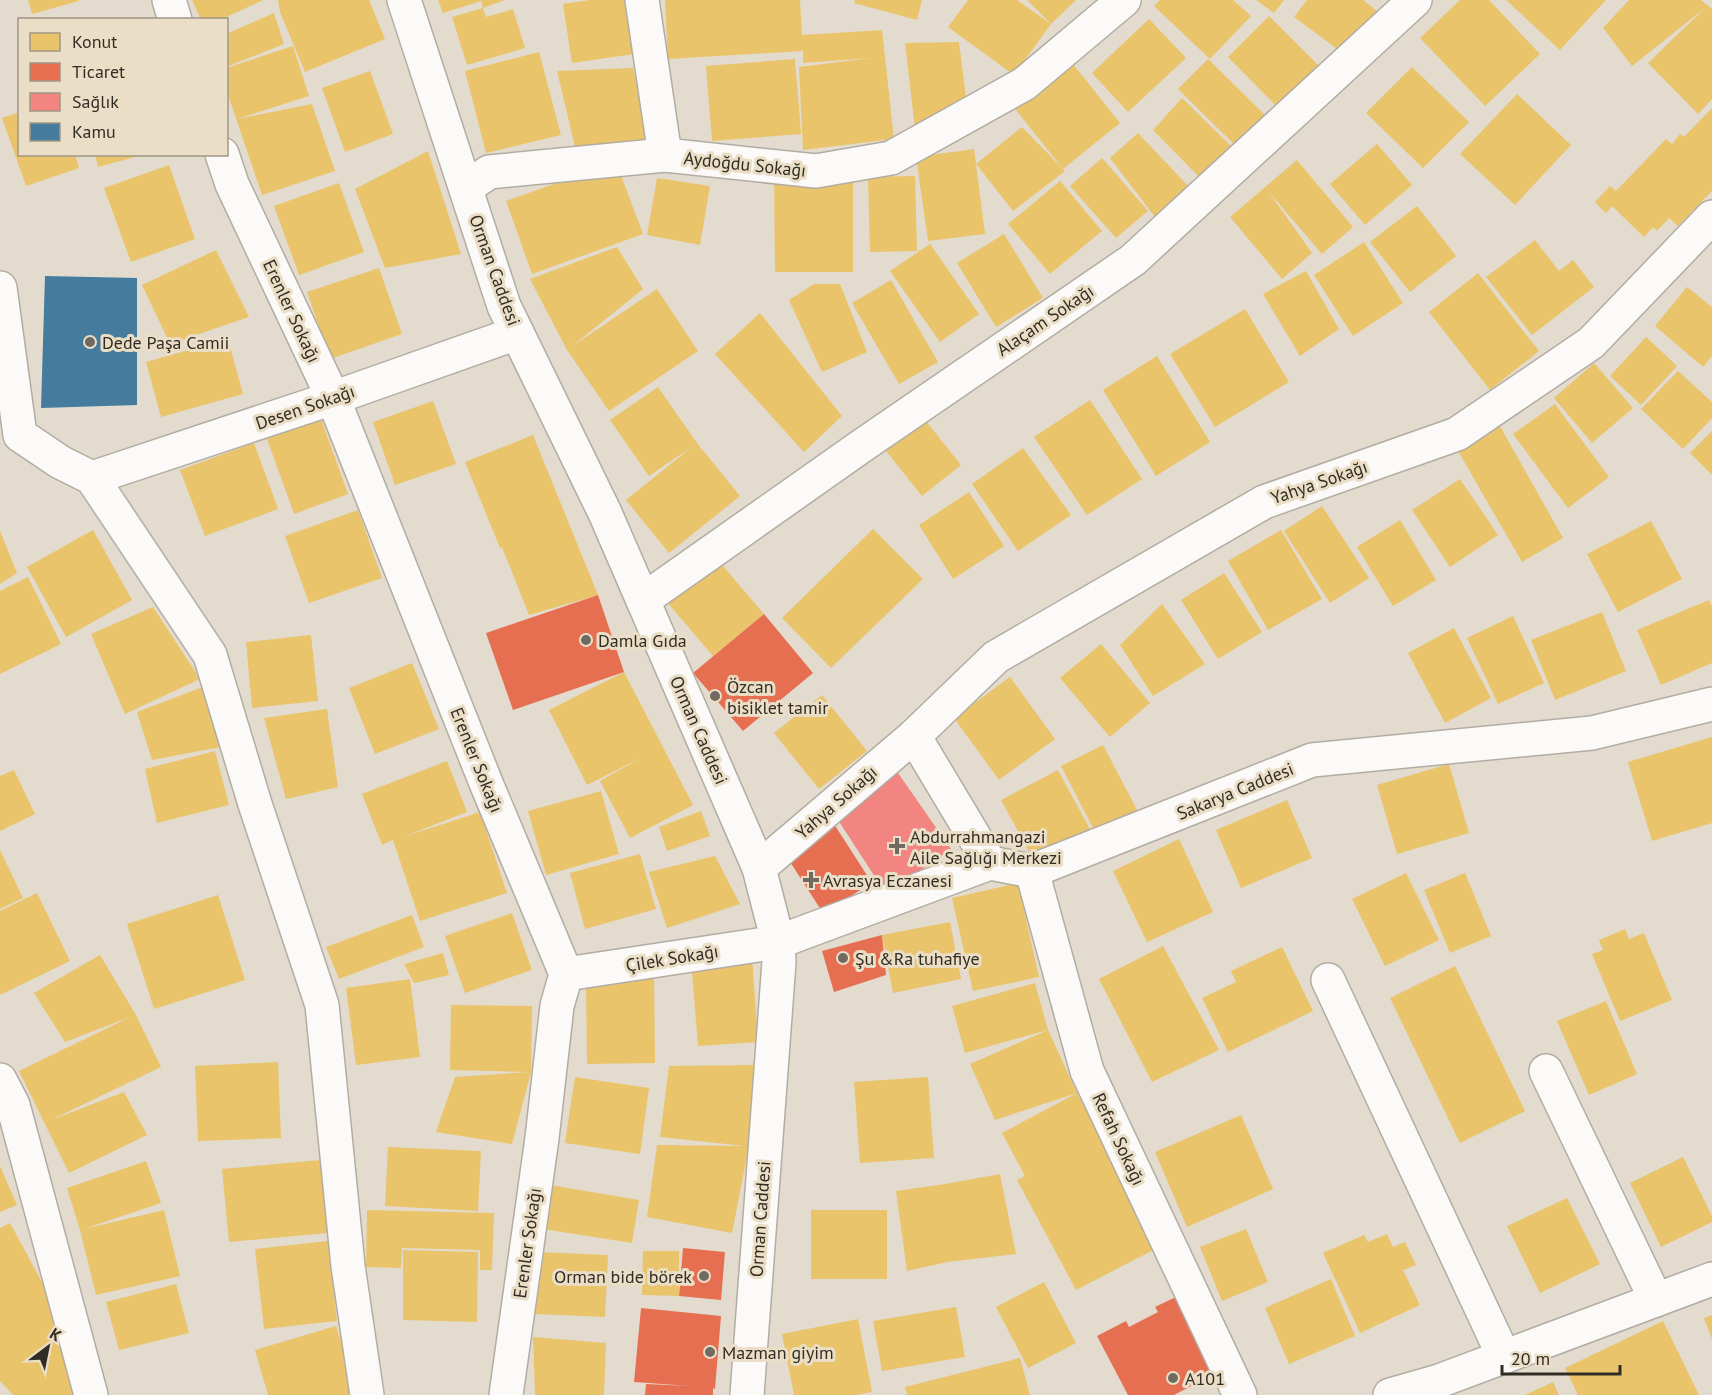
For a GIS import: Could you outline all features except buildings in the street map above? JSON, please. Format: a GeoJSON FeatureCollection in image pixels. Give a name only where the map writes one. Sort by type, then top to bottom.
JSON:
{"type":"FeatureCollection","features":[{"type":"Feature","properties":{"kind":"street"},"geometry":{"type":"LineString","coordinates":[[169,0],[175,18]]}},
{"type":"Feature","properties":{"kind":"street","name":"Orman Caddesi"},"geometry":{"type":"LineString","coordinates":[[404,0],[504,306],[605,513],[759,868],[778,942],[779,962],[747,1395]]}},
{"type":"Feature","properties":{"kind":"street"},"geometry":{"type":"LineString","coordinates":[[642,0],[665,155]]}},
{"type":"Feature","properties":{"kind":"street","name":"Aydoğdu Sokağı"},"geometry":{"type":"LineString","coordinates":[[466,188],[489,172],[665,155],[816,171],[891,158],[1024,84],[1124,0]]}},
{"type":"Feature","properties":{"kind":"street","name":"Alaçam Sokağı"},"geometry":{"type":"LineString","coordinates":[[643,600],[862,445],[1133,260],[1415,0]]}},
{"type":"Feature","properties":{"kind":"street","name":"Erenler Sokağı"},"geometry":{"type":"LineString","coordinates":[[223,156],[232,184],[333,398],[486,783],[566,974],[557,1006],[542,1138],[506,1395]]}},
{"type":"Feature","properties":{"kind":"street","name":"Yahya Sokağı"},"geometry":{"type":"LineString","coordinates":[[759,868],[914,736],[996,657],[1264,502],[1457,434],[1591,343],[1712,217]]}},
{"type":"Feature","properties":{"kind":"street"},"geometry":{"type":"LineString","coordinates":[[0,288],[20,435],[60,462],[92,478],[210,655],[255,804],[322,1005],[348,1266],[367,1395]]}},
{"type":"Feature","properties":{"kind":"street","name":"Desen Sokağı"},"geometry":{"type":"LineString","coordinates":[[92,478],[333,398],[517,333]]}},
{"type":"Feature","properties":{"kind":"street","name":"Sakarya Caddesi"},"geometry":{"type":"LineString","coordinates":[[1032,871],[1312,760],[1592,733],[1712,704]]}},
{"type":"Feature","properties":{"kind":"street"},"geometry":{"type":"LineString","coordinates":[[914,736],[990,862]]}},
{"type":"Feature","properties":{"kind":"street"},"geometry":{"type":"LineString","coordinates":[[778,942],[990,862],[1032,871]]}},
{"type":"Feature","properties":{"kind":"street","name":"Refah Sokağı"},"geometry":{"type":"LineString","coordinates":[[1032,871],[1087,1071],[1240,1395]]}},
{"type":"Feature","properties":{"kind":"street","name":"Çilek Sokağı"},"geometry":{"type":"LineString","coordinates":[[566,974],[778,942]]}},
{"type":"Feature","properties":{"kind":"street"},"geometry":{"type":"LineString","coordinates":[[1328,980],[1504,1357]]}},
{"type":"Feature","properties":{"kind":"street"},"geometry":{"type":"LineString","coordinates":[[1546,1071],[1656,1300]]}},
{"type":"Feature","properties":{"kind":"street"},"geometry":{"type":"LineString","coordinates":[[0,1080],[13,1105],[91,1395]]}},
{"type":"Feature","properties":{"kind":"street"},"geometry":{"type":"LineString","coordinates":[[1390,1395],[1439,1381],[1712,1280]]}},
{"type":"Feature","properties":{"kind":"place","name":"Dede Paşa Camii"},"geometry":{"type":"Point","coordinates":[90,342]}},
{"type":"Feature","properties":{"kind":"place","name":"Damla Gıda"},"geometry":{"type":"Point","coordinates":[586,640]}},
{"type":"Feature","properties":{"kind":"place","name":"Özcan bisiklet tamir"},"geometry":{"type":"Point","coordinates":[715,696]}},
{"type":"Feature","properties":{"kind":"place","name":"Abdurrahmangazi Aile Sağlığı Merkezi"},"geometry":{"type":"Point","coordinates":[897,846]}},
{"type":"Feature","properties":{"kind":"place","name":"Avrasya Eczanesi"},"geometry":{"type":"Point","coordinates":[811,880]}},
{"type":"Feature","properties":{"kind":"place","name":"Şu &Ra tuhafiye"},"geometry":{"type":"Point","coordinates":[843,958]}},
{"type":"Feature","properties":{"kind":"place","name":"Orman bide börek"},"geometry":{"type":"Point","coordinates":[704,1276]}},
{"type":"Feature","properties":{"kind":"place","name":"Mazman giyim"},"geometry":{"type":"Point","coordinates":[710,1352]}},
{"type":"Feature","properties":{"kind":"place","name":"A101"},"geometry":{"type":"Point","coordinates":[1173,1378]}}]}
